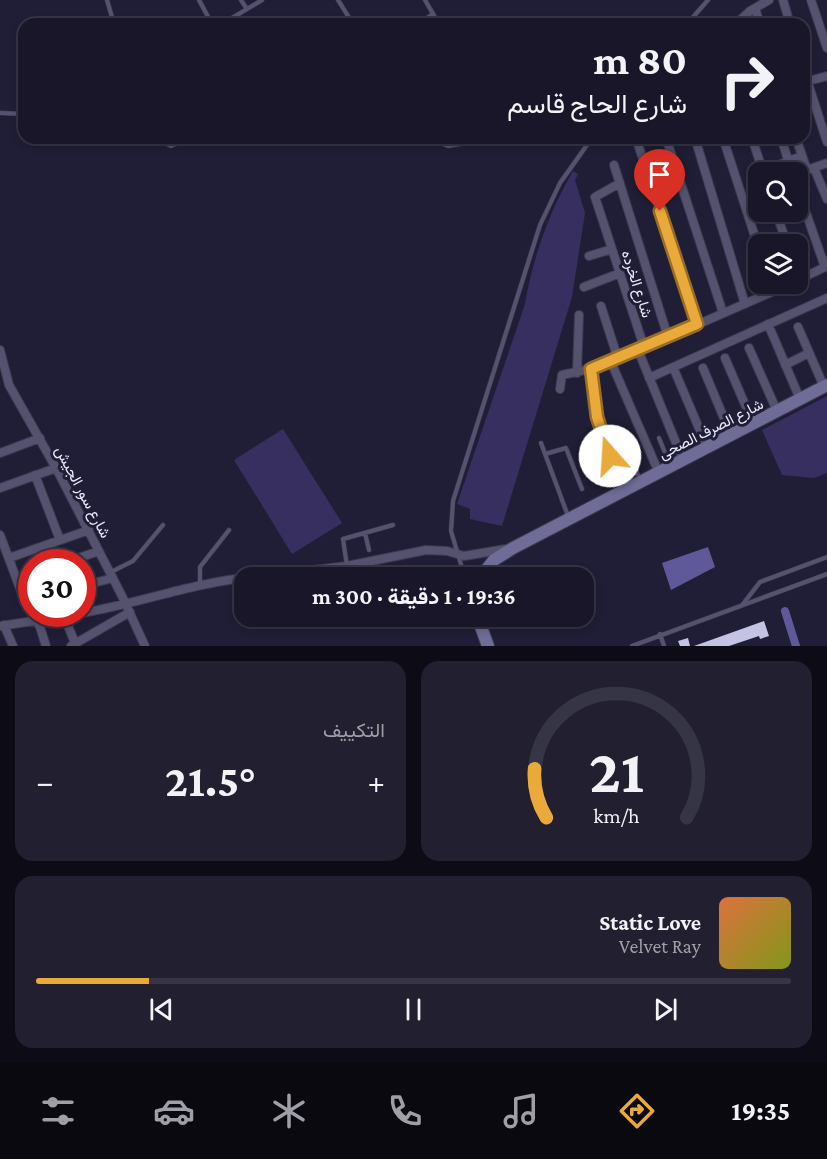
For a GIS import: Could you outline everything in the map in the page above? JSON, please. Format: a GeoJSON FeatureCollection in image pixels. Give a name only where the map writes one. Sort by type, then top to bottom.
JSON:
{"type":"FeatureCollection","features":[{"type":"Feature","properties":{"kind":"street"},"geometry":{"type":"LineString","coordinates":[[744,18],[769,0]]}},
{"type":"Feature","properties":{"kind":"street"},"geometry":{"type":"LineString","coordinates":[[783,0],[788,18]]}},
{"type":"Feature","properties":{"kind":"street"},"geometry":{"type":"LineString","coordinates":[[811,0],[827,48]]}},
{"type":"Feature","properties":{"kind":"street"},"geometry":{"type":"LineString","coordinates":[[755,8],[758,18]]}},
{"type":"Feature","properties":{"kind":"street"},"geometry":{"type":"LineString","coordinates":[[810,81],[827,76]]}},
{"type":"Feature","properties":{"kind":"street"},"geometry":{"type":"LineString","coordinates":[[810,93],[827,142]]}},
{"type":"Feature","properties":{"kind":"street"},"geometry":{"type":"LineString","coordinates":[[638,144],[697,324]]}},
{"type":"Feature","properties":{"kind":"street"},"geometry":{"type":"LineString","coordinates":[[668,144],[723,313]]}},
{"type":"Feature","properties":{"kind":"street"},"geometry":{"type":"LineString","coordinates":[[697,144],[745,303]]}},
{"type":"Feature","properties":{"kind":"street"},"geometry":{"type":"LineString","coordinates":[[725,144],[754,234]]}},
{"type":"Feature","properties":{"kind":"street"},"geometry":{"type":"LineString","coordinates":[[754,144],[760,162]]}},
{"type":"Feature","properties":{"kind":"street"},"geometry":{"type":"LineString","coordinates":[[782,144],[788,161],[802,156]]}},
{"type":"Feature","properties":{"kind":"street"},"geometry":{"type":"LineString","coordinates":[[798,144],[802,156],[827,199]]}},
{"type":"Feature","properties":{"kind":"street"},"geometry":{"type":"LineString","coordinates":[[810,169],[827,163]]}},
{"type":"Feature","properties":{"kind":"street"},"geometry":{"type":"LineString","coordinates":[[615,165],[669,337]]}},
{"type":"Feature","properties":{"kind":"street","name":"شارع الخرده"},"geometry":{"type":"LineString","coordinates":[[620,183],[595,196],[620,273],[649,378],[684,460]]}},
{"type":"Feature","properties":{"kind":"street"},"geometry":{"type":"LineString","coordinates":[[808,217],[826,266],[808,274]]}},
{"type":"Feature","properties":{"kind":"street"},"geometry":{"type":"LineString","coordinates":[[589,256],[612,249]]}},
{"type":"Feature","properties":{"kind":"street"},"geometry":{"type":"LineString","coordinates":[[584,287],[620,273]]}},
{"type":"Feature","properties":{"kind":"street"},"geometry":{"type":"LineString","coordinates":[[560,389],[562,375],[591,369],[615,360],[761,294]]}},
{"type":"Feature","properties":{"kind":"street"},"geometry":{"type":"LineString","coordinates":[[649,378],[827,298]]}},
{"type":"Feature","properties":{"kind":"street"},"geometry":{"type":"LineString","coordinates":[[602,306],[615,360],[659,472]]}},
{"type":"Feature","properties":{"kind":"street"},"geometry":{"type":"LineString","coordinates":[[577,372],[579,315]]}},
{"type":"Feature","properties":{"kind":"street"},"geometry":{"type":"LineString","coordinates":[[768,324],[800,399]]}},
{"type":"Feature","properties":{"kind":"street"},"geometry":{"type":"LineString","coordinates":[[798,327],[825,386]]}},
{"type":"Feature","properties":{"kind":"street"},"geometry":{"type":"LineString","coordinates":[[749,348],[777,411]]}},
{"type":"Feature","properties":{"kind":"street","name":"شارع سور الجيش"},"geometry":{"type":"LineString","coordinates":[[0,350],[4,386],[40,438],[112,575],[145,646]]}},
{"type":"Feature","properties":{"kind":"street"},"geometry":{"type":"LineString","coordinates":[[785,364],[809,353]]}},
{"type":"Feature","properties":{"kind":"street"},"geometry":{"type":"LineString","coordinates":[[725,358],[753,423]]}},
{"type":"Feature","properties":{"kind":"street"},"geometry":{"type":"LineString","coordinates":[[673,367],[707,447]]}},
{"type":"Feature","properties":{"kind":"street"},"geometry":{"type":"LineString","coordinates":[[703,368],[731,435]]}},
{"type":"Feature","properties":{"kind":"street"},"geometry":{"type":"LineString","coordinates":[[591,369],[602,435],[624,491]]}},
{"type":"Feature","properties":{"kind":"street","name":"شارع الصرف الصحى"},"geometry":{"type":"LineString","coordinates":[[489,567],[494,560],[513,548],[825,386]]}},
{"type":"Feature","properties":{"kind":"street"},"geometry":{"type":"LineString","coordinates":[[0,453],[40,438]]}},
{"type":"Feature","properties":{"kind":"street"},"geometry":{"type":"LineString","coordinates":[[0,488],[56,468]]}},
{"type":"Feature","properties":{"kind":"street"},"geometry":{"type":"LineString","coordinates":[[34,475],[60,540]]}},
{"type":"Feature","properties":{"kind":"street"},"geometry":{"type":"LineString","coordinates":[[9,558],[89,531]]}},
{"type":"Feature","properties":{"kind":"street"},"geometry":{"type":"LineString","coordinates":[[0,536],[17,580]]}},
{"type":"Feature","properties":{"kind":"street"},"geometry":{"type":"LineString","coordinates":[[339,567],[426,550],[469,556],[513,548]]}},
{"type":"Feature","properties":{"kind":"street"},"geometry":{"type":"LineString","coordinates":[[96,581],[112,575]]}},
{"type":"Feature","properties":{"kind":"street"},"geometry":{"type":"LineString","coordinates":[[67,627],[73,645],[128,609],[160,593],[234,579]]}},
{"type":"Feature","properties":{"kind":"street"},"geometry":{"type":"LineString","coordinates":[[96,612],[128,609]]}},
{"type":"Feature","properties":{"kind":"street"},"geometry":{"type":"LineString","coordinates":[[13,646],[2,626],[18,624]]}},
{"type":"Feature","properties":{"kind":"street"},"geometry":{"type":"LineString","coordinates":[[38,627],[45,646]]}},
{"type":"Feature","properties":{"kind":"street"},"geometry":{"type":"LineString","coordinates":[[481,627],[488,646]]}},
{"type":"Feature","properties":{"kind":"lane"},"geometry":{"type":"LineString","coordinates":[[107,0],[112,18]]}},
{"type":"Feature","properties":{"kind":"lane"},"geometry":{"type":"LineString","coordinates":[[199,0],[209,18]]}},
{"type":"Feature","properties":{"kind":"lane"},"geometry":{"type":"LineString","coordinates":[[241,0],[247,9]]}},
{"type":"Feature","properties":{"kind":"lane"},"geometry":{"type":"LineString","coordinates":[[232,18],[262,0]]}},
{"type":"Feature","properties":{"kind":"lane"},"geometry":{"type":"LineString","coordinates":[[338,0],[349,18]]}},
{"type":"Feature","properties":{"kind":"lane"},"geometry":{"type":"LineString","coordinates":[[425,0],[435,18]]}},
{"type":"Feature","properties":{"kind":"lane"},"geometry":{"type":"LineString","coordinates":[[692,18],[708,0]]}},
{"type":"Feature","properties":{"kind":"lane"},"geometry":{"type":"LineString","coordinates":[[427,18],[433,14]]}},
{"type":"Feature","properties":{"kind":"lane"},"geometry":{"type":"LineString","coordinates":[[0,113],[18,114]]}},
{"type":"Feature","properties":{"kind":"lane"},"geometry":{"type":"LineString","coordinates":[[443,144],[448,146],[460,144]]}},
{"type":"Feature","properties":{"kind":"lane"},"geometry":{"type":"LineString","coordinates":[[461,567],[451,531],[453,501],[532,249],[560,183],[588,144]]}},
{"type":"Feature","properties":{"kind":"lane"},"geometry":{"type":"LineString","coordinates":[[658,438],[671,466]]}},
{"type":"Feature","properties":{"kind":"lane"},"geometry":{"type":"LineString","coordinates":[[541,443],[569,519]]}},
{"type":"Feature","properties":{"kind":"lane"},"geometry":{"type":"LineString","coordinates":[[626,447],[641,482]]}},
{"type":"Feature","properties":{"kind":"lane"},"geometry":{"type":"LineString","coordinates":[[545,454],[566,448],[582,489]]}},
{"type":"Feature","properties":{"kind":"lane"},"geometry":{"type":"LineString","coordinates":[[112,575],[133,561],[163,525]]}},
{"type":"Feature","properties":{"kind":"lane"},"geometry":{"type":"LineString","coordinates":[[348,566],[343,539],[393,525]]}},
{"type":"Feature","properties":{"kind":"lane"},"geometry":{"type":"LineString","coordinates":[[200,584],[200,567],[229,530]]}},
{"type":"Feature","properties":{"kind":"lane"},"geometry":{"type":"LineString","coordinates":[[365,532],[369,550]]}},
{"type":"Feature","properties":{"kind":"lane"},"geometry":{"type":"LineString","coordinates":[[743,604],[760,582],[827,557]]}},
{"type":"Feature","properties":{"kind":"lane"},"geometry":{"type":"LineString","coordinates":[[632,646],[827,574]]}},
{"type":"Feature","properties":{"kind":"lane"},"geometry":{"type":"LineString","coordinates":[[660,634],[664,646]]}},
{"type":"Feature","properties":{"kind":"shaded area"},"geometry":{"type":"Polygon","coordinates":[[[573,171],[578,174],[575,180],[585,213],[572,297],[502,526],[470,519],[470,509],[457,504],[525,304],[532,269],[543,235],[556,202],[573,171]]]}},
{"type":"Feature","properties":{"kind":"shaded area"},"geometry":{"type":"Polygon","coordinates":[[[827,396],[827,473],[814,478],[782,475],[762,430],[827,396]]]}},
{"type":"Feature","properties":{"kind":"shaded area"},"geometry":{"type":"Polygon","coordinates":[[[283,429],[342,523],[292,554],[234,460],[283,429]]]}},
{"type":"Feature","properties":{"kind":"shaded area"},"geometry":{"type":"Polygon","coordinates":[[[708,547],[715,567],[671,590],[662,563],[708,547]]]}},
{"type":"Feature","properties":{"kind":"building"},"geometry":{"type":"Polygon","coordinates":[[[764,621],[769,636],[760,639],[759,636],[729,646],[694,646],[764,621]]]}},
{"type":"Feature","properties":{"kind":"building"},"geometry":{"type":"Polygon","coordinates":[[[688,638],[690,646],[680,646],[678,641],[688,638]]]}},
{"type":"Feature","properties":{"kind":"waterway"},"geometry":{"type":"LineString","coordinates":[[785,611],[796,646]]}},
{"type":"Feature","properties":{"kind":"route"},"geometry":{"type":"LineString","coordinates":[[610,456],[597,417],[591,369],[603,366],[697,324],[660,211]]}}]}
